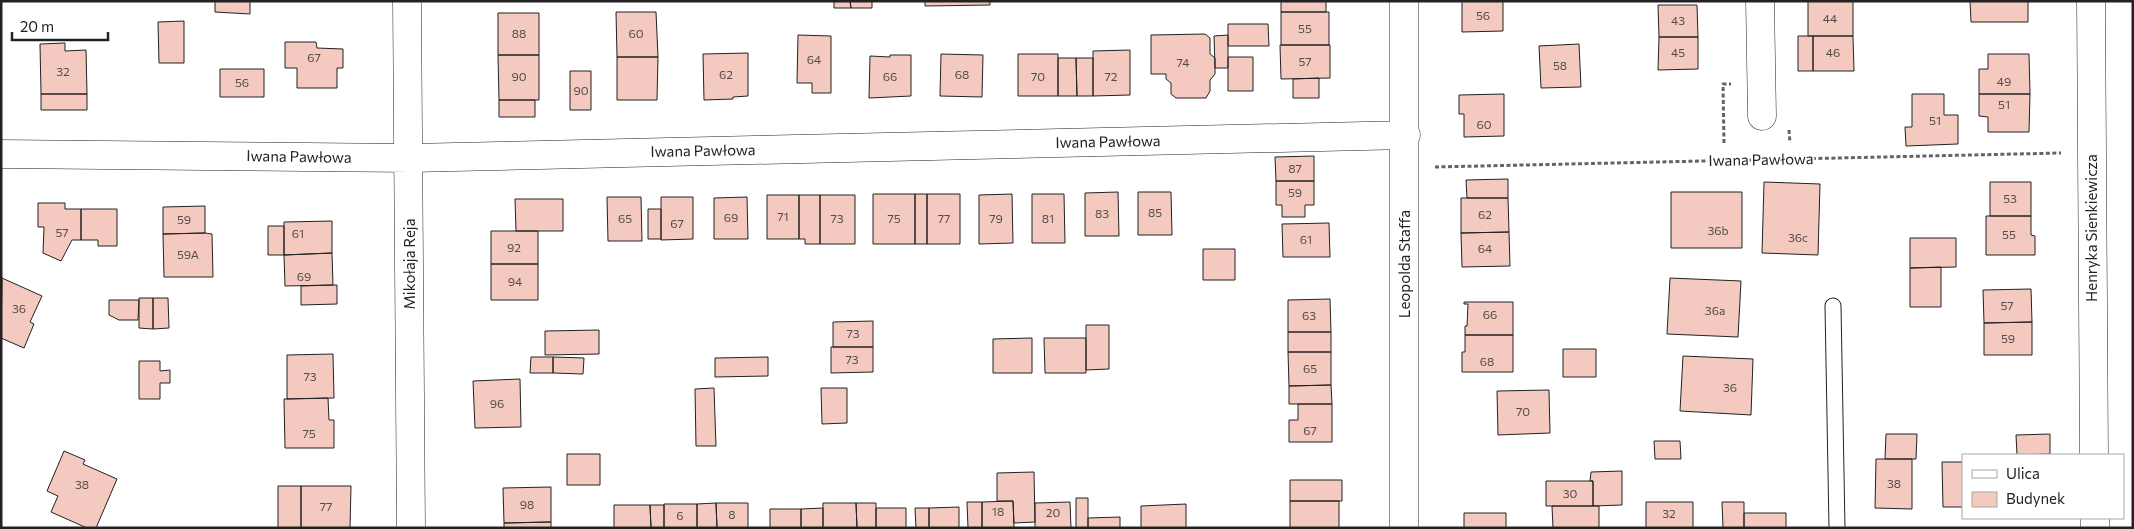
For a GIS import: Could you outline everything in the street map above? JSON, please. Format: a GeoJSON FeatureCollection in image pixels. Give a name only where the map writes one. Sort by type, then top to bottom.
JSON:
{"type":"FeatureCollection","features":[{"type":"Feature","properties":{"kind":"street","name":"Mikołaja Reja"},"geometry":{"type":"LineString","coordinates":[[407,1],[410,158],[411,528]]}},
{"type":"Feature","properties":{"kind":"street","name":"Leopolda Staffa"},"geometry":{"type":"LineString","coordinates":[[1404,1],[1406,135],[1404,528]]}},
{"type":"Feature","properties":{"kind":"street"},"geometry":{"type":"LineString","coordinates":[[1760,1],[1762,116]]}},
{"type":"Feature","properties":{"kind":"street","name":"Henryka Sienkiewicza"},"geometry":{"type":"LineString","coordinates":[[2091,1],[2094,454]]}},
{"type":"Feature","properties":{"kind":"street","name":"Iwana Pawłowa"},"geometry":{"type":"LineString","coordinates":[[1,154],[410,158],[1406,135]]}},
{"type":"Feature","properties":{"kind":"lane"},"geometry":{"type":"LineString","coordinates":[[1833,306],[1837,528]]}},
{"type":"Feature","properties":{"kind":"path","name":"Iwana Pawłowa"},"geometry":{"type":"LineString","coordinates":[[1430,167],[2092,152]]}},
{"type":"Feature","properties":{"kind":"building"},"geometry":{"type":"Polygon","coordinates":[[[215,1],[250,1],[250,14],[215,12],[215,1]]]}},
{"type":"Feature","properties":{"kind":"building"},"geometry":{"type":"Polygon","coordinates":[[[834,1],[850,1],[851,8],[834,8],[834,1]]]}},
{"type":"Feature","properties":{"kind":"building"},"geometry":{"type":"Polygon","coordinates":[[[850,1],[872,1],[872,8],[851,8],[850,1]]]}},
{"type":"Feature","properties":{"kind":"building"},"geometry":{"type":"Polygon","coordinates":[[[925,1],[990,1],[990,5],[925,6],[925,1]]]}},
{"type":"Feature","properties":{"kind":"building"},"geometry":{"type":"Polygon","coordinates":[[[1281,1],[1326,1],[1326,12],[1281,12],[1281,1]]]}},
{"type":"Feature","properties":{"kind":"building"},"geometry":{"type":"Polygon","coordinates":[[[1462,1],[1503,1],[1503,31],[1462,32],[1462,1]]]}},
{"type":"Feature","properties":{"kind":"building"},"geometry":{"type":"Polygon","coordinates":[[[1808,1],[1853,1],[1853,36],[1808,36],[1808,1]]]}},
{"type":"Feature","properties":{"kind":"building"},"geometry":{"type":"Polygon","coordinates":[[[1970,1],[2028,1],[2028,22],[1971,22],[1970,1]]]}},
{"type":"Feature","properties":{"kind":"building"},"geometry":{"type":"Polygon","coordinates":[[[1658,5],[1697,5],[1698,37],[1659,37],[1658,5]]]}},
{"type":"Feature","properties":{"kind":"building"},"geometry":{"type":"Polygon","coordinates":[[[616,12],[656,12],[658,57],[617,57],[616,12]]]}},
{"type":"Feature","properties":{"kind":"building"},"geometry":{"type":"Polygon","coordinates":[[[1281,12],[1329,12],[1329,45],[1281,45],[1281,12]]]}},
{"type":"Feature","properties":{"kind":"building"},"geometry":{"type":"Polygon","coordinates":[[[498,13],[539,13],[539,55],[498,55],[498,13]]]}},
{"type":"Feature","properties":{"kind":"building"},"geometry":{"type":"Polygon","coordinates":[[[184,21],[184,63],[159,63],[158,22],[184,21]]]}},
{"type":"Feature","properties":{"kind":"building"},"geometry":{"type":"Polygon","coordinates":[[[1228,24],[1268,24],[1269,46],[1228,46],[1228,24]]]}},
{"type":"Feature","properties":{"kind":"building"},"geometry":{"type":"Polygon","coordinates":[[[1205,34],[1210,38],[1210,54],[1215,58],[1215,74],[1210,80],[1210,91],[1206,98],[1176,98],[1171,94],[1171,83],[1166,79],[1166,74],[1151,74],[1151,35],[1205,34]]]}},
{"type":"Feature","properties":{"kind":"building"},"geometry":{"type":"Polygon","coordinates":[[[798,35],[831,36],[831,93],[812,93],[812,83],[797,83],[798,35]]]}},
{"type":"Feature","properties":{"kind":"building"},"geometry":{"type":"Polygon","coordinates":[[[1228,35],[1228,68],[1215,68],[1214,36],[1228,35]]]}},
{"type":"Feature","properties":{"kind":"building"},"geometry":{"type":"Polygon","coordinates":[[[1798,36],[1813,36],[1813,71],[1798,71],[1798,36]]]}},
{"type":"Feature","properties":{"kind":"building"},"geometry":{"type":"Polygon","coordinates":[[[1813,36],[1853,36],[1854,71],[1813,71],[1813,36]]]}},
{"type":"Feature","properties":{"kind":"building"},"geometry":{"type":"Polygon","coordinates":[[[1659,37],[1698,37],[1698,69],[1658,70],[1659,37]]]}},
{"type":"Feature","properties":{"kind":"building"},"geometry":{"type":"Polygon","coordinates":[[[285,42],[316,42],[317,48],[343,49],[343,68],[337,68],[337,88],[297,88],[297,68],[285,68],[285,42]]]}},
{"type":"Feature","properties":{"kind":"building"},"geometry":{"type":"Polygon","coordinates":[[[65,43],[65,51],[86,50],[87,94],[41,94],[40,44],[65,43]]]}},
{"type":"Feature","properties":{"kind":"building"},"geometry":{"type":"Polygon","coordinates":[[[1579,44],[1581,87],[1541,88],[1539,46],[1579,44]]]}},
{"type":"Feature","properties":{"kind":"building"},"geometry":{"type":"Polygon","coordinates":[[[1280,45],[1330,45],[1330,78],[1281,79],[1280,45]]]}},
{"type":"Feature","properties":{"kind":"building"},"geometry":{"type":"Polygon","coordinates":[[[1130,50],[1130,95],[1093,96],[1093,51],[1130,50]]]}},
{"type":"Feature","properties":{"kind":"building"},"geometry":{"type":"Polygon","coordinates":[[[748,53],[748,96],[733,97],[733,99],[704,100],[703,54],[748,53]]]}},
{"type":"Feature","properties":{"kind":"building"},"geometry":{"type":"Polygon","coordinates":[[[941,54],[983,55],[982,97],[940,96],[941,54]]]}},
{"type":"Feature","properties":{"kind":"building"},"geometry":{"type":"Polygon","coordinates":[[[1018,54],[1058,54],[1058,96],[1018,96],[1018,54]]]}},
{"type":"Feature","properties":{"kind":"building"},"geometry":{"type":"Polygon","coordinates":[[[1988,54],[2029,54],[2030,94],[1979,94],[1979,69],[1988,69],[1988,54]]]}},
{"type":"Feature","properties":{"kind":"building"},"geometry":{"type":"Polygon","coordinates":[[[498,55],[539,55],[539,100],[499,100],[498,55]]]}},
{"type":"Feature","properties":{"kind":"building"},"geometry":{"type":"Polygon","coordinates":[[[890,55],[911,55],[911,96],[869,98],[870,56],[890,57],[890,55]]]}},
{"type":"Feature","properties":{"kind":"building"},"geometry":{"type":"Polygon","coordinates":[[[617,57],[658,57],[657,100],[617,100],[617,57]]]}},
{"type":"Feature","properties":{"kind":"building"},"geometry":{"type":"Polygon","coordinates":[[[1228,57],[1253,57],[1253,91],[1228,91],[1228,57]]]}},
{"type":"Feature","properties":{"kind":"building"},"geometry":{"type":"Polygon","coordinates":[[[1058,58],[1076,58],[1077,96],[1058,96],[1058,58]]]}},
{"type":"Feature","properties":{"kind":"building"},"geometry":{"type":"Polygon","coordinates":[[[1076,58],[1093,58],[1093,96],[1077,96],[1076,58]]]}},
{"type":"Feature","properties":{"kind":"building"},"geometry":{"type":"Polygon","coordinates":[[[220,69],[264,69],[264,97],[220,97],[220,69]]]}},
{"type":"Feature","properties":{"kind":"building"},"geometry":{"type":"Polygon","coordinates":[[[570,71],[591,71],[591,110],[570,110],[570,71]]]}},
{"type":"Feature","properties":{"kind":"building"},"geometry":{"type":"Polygon","coordinates":[[[1319,78],[1319,98],[1293,98],[1293,79],[1319,78]]]}},
{"type":"Feature","properties":{"kind":"building"},"geometry":{"type":"Polygon","coordinates":[[[41,94],[87,94],[87,110],[41,110],[41,94]]]}},
{"type":"Feature","properties":{"kind":"building"},"geometry":{"type":"Polygon","coordinates":[[[1504,94],[1504,136],[1464,137],[1464,114],[1459,114],[1459,95],[1504,94]]]}},
{"type":"Feature","properties":{"kind":"building"},"geometry":{"type":"Polygon","coordinates":[[[1912,94],[1944,94],[1944,115],[1958,115],[1958,144],[1906,146],[1905,127],[1912,127],[1912,94]]]}},
{"type":"Feature","properties":{"kind":"building"},"geometry":{"type":"Polygon","coordinates":[[[1979,94],[2030,94],[2029,132],[1988,132],[1988,117],[1979,116],[1979,94]]]}},
{"type":"Feature","properties":{"kind":"building"},"geometry":{"type":"Polygon","coordinates":[[[499,100],[535,100],[535,117],[499,117],[499,100]]]}},
{"type":"Feature","properties":{"kind":"building"},"geometry":{"type":"Polygon","coordinates":[[[1314,156],[1314,181],[1276,181],[1275,157],[1314,156]]]}},
{"type":"Feature","properties":{"kind":"building"},"geometry":{"type":"Polygon","coordinates":[[[1508,179],[1508,198],[1467,198],[1466,180],[1508,179]]]}},
{"type":"Feature","properties":{"kind":"building"},"geometry":{"type":"Polygon","coordinates":[[[1276,181],[1314,181],[1314,205],[1305,205],[1305,217],[1282,217],[1282,205],[1276,205],[1276,181]]]}},
{"type":"Feature","properties":{"kind":"building"},"geometry":{"type":"Polygon","coordinates":[[[1764,182],[1820,184],[1818,255],[1762,253],[1764,182]]]}},
{"type":"Feature","properties":{"kind":"building"},"geometry":{"type":"Polygon","coordinates":[[[1990,182],[2031,182],[2031,216],[1990,216],[1990,182]]]}},
{"type":"Feature","properties":{"kind":"building"},"geometry":{"type":"Polygon","coordinates":[[[1118,192],[1119,236],[1085,236],[1085,193],[1118,192]]]}},
{"type":"Feature","properties":{"kind":"building"},"geometry":{"type":"Polygon","coordinates":[[[1138,192],[1171,192],[1172,235],[1138,235],[1138,192]]]}},
{"type":"Feature","properties":{"kind":"building"},"geometry":{"type":"Polygon","coordinates":[[[1671,192],[1742,192],[1742,248],[1671,248],[1671,192]]]}},
{"type":"Feature","properties":{"kind":"building"},"geometry":{"type":"Polygon","coordinates":[[[873,194],[915,194],[915,244],[873,244],[873,194]]]}},
{"type":"Feature","properties":{"kind":"building"},"geometry":{"type":"Polygon","coordinates":[[[915,194],[927,194],[927,244],[915,244],[915,194]]]}},
{"type":"Feature","properties":{"kind":"building"},"geometry":{"type":"Polygon","coordinates":[[[927,194],[960,194],[960,244],[927,244],[927,194]]]}},
{"type":"Feature","properties":{"kind":"building"},"geometry":{"type":"Polygon","coordinates":[[[1012,194],[1013,243],[979,244],[979,195],[1012,194]]]}},
{"type":"Feature","properties":{"kind":"building"},"geometry":{"type":"Polygon","coordinates":[[[1032,194],[1064,194],[1065,243],[1032,243],[1032,194]]]}},
{"type":"Feature","properties":{"kind":"building"},"geometry":{"type":"Polygon","coordinates":[[[767,195],[799,195],[799,239],[767,239],[767,195]]]}},
{"type":"Feature","properties":{"kind":"building"},"geometry":{"type":"Polygon","coordinates":[[[799,195],[820,195],[820,244],[805,244],[805,239],[799,239],[799,195]]]}},
{"type":"Feature","properties":{"kind":"building"},"geometry":{"type":"Polygon","coordinates":[[[820,195],[855,195],[855,244],[820,244],[820,195]]]}},
{"type":"Feature","properties":{"kind":"building"},"geometry":{"type":"Polygon","coordinates":[[[607,197],[641,197],[642,241],[608,241],[607,197]]]}},
{"type":"Feature","properties":{"kind":"building"},"geometry":{"type":"Polygon","coordinates":[[[661,197],[693,197],[693,239],[661,240],[661,197]]]}},
{"type":"Feature","properties":{"kind":"building"},"geometry":{"type":"Polygon","coordinates":[[[747,197],[748,239],[714,239],[714,198],[747,197]]]}},
{"type":"Feature","properties":{"kind":"building"},"geometry":{"type":"Polygon","coordinates":[[[1461,198],[1508,198],[1509,232],[1461,233],[1461,198]]]}},
{"type":"Feature","properties":{"kind":"building"},"geometry":{"type":"Polygon","coordinates":[[[515,199],[563,199],[563,231],[516,231],[515,199]]]}},
{"type":"Feature","properties":{"kind":"building"},"geometry":{"type":"Polygon","coordinates":[[[38,203],[65,203],[65,209],[81,209],[81,240],[72,240],[61,261],[43,253],[44,227],[38,227],[38,203]]]}},
{"type":"Feature","properties":{"kind":"building"},"geometry":{"type":"Polygon","coordinates":[[[205,206],[205,233],[163,234],[163,207],[205,206]]]}},
{"type":"Feature","properties":{"kind":"building"},"geometry":{"type":"Polygon","coordinates":[[[81,209],[117,209],[117,246],[98,246],[98,240],[81,240],[81,209]]]}},
{"type":"Feature","properties":{"kind":"building"},"geometry":{"type":"Polygon","coordinates":[[[648,209],[661,209],[661,239],[648,239],[648,209]]]}},
{"type":"Feature","properties":{"kind":"building"},"geometry":{"type":"Polygon","coordinates":[[[1986,216],[2031,216],[2031,235],[2035,236],[2035,255],[1986,255],[1986,216]]]}},
{"type":"Feature","properties":{"kind":"building"},"geometry":{"type":"Polygon","coordinates":[[[332,221],[332,253],[284,255],[284,222],[332,221]]]}},
{"type":"Feature","properties":{"kind":"building"},"geometry":{"type":"Polygon","coordinates":[[[1329,223],[1330,257],[1283,257],[1282,224],[1329,223]]]}},
{"type":"Feature","properties":{"kind":"building"},"geometry":{"type":"Polygon","coordinates":[[[268,226],[284,226],[284,255],[268,255],[268,226]]]}},
{"type":"Feature","properties":{"kind":"building"},"geometry":{"type":"Polygon","coordinates":[[[491,231],[538,231],[538,264],[491,264],[491,231]]]}},
{"type":"Feature","properties":{"kind":"building"},"geometry":{"type":"Polygon","coordinates":[[[1509,232],[1510,266],[1462,267],[1461,233],[1509,232]]]}},
{"type":"Feature","properties":{"kind":"building"},"geometry":{"type":"Polygon","coordinates":[[[163,234],[212,234],[213,277],[164,277],[163,234]]]}},
{"type":"Feature","properties":{"kind":"building"},"geometry":{"type":"Polygon","coordinates":[[[1910,238],[1956,238],[1956,267],[1910,268],[1910,238]]]}},
{"type":"Feature","properties":{"kind":"building"},"geometry":{"type":"Polygon","coordinates":[[[1203,249],[1235,249],[1235,280],[1203,280],[1203,249]]]}},
{"type":"Feature","properties":{"kind":"building"},"geometry":{"type":"Polygon","coordinates":[[[332,253],[333,285],[285,286],[284,255],[332,253]]]}},
{"type":"Feature","properties":{"kind":"building"},"geometry":{"type":"Polygon","coordinates":[[[491,264],[538,264],[538,300],[491,300],[491,264]]]}},
{"type":"Feature","properties":{"kind":"building"},"geometry":{"type":"Polygon","coordinates":[[[1941,267],[1941,307],[1910,307],[1910,268],[1941,267]]]}},
{"type":"Feature","properties":{"kind":"building"},"geometry":{"type":"Polygon","coordinates":[[[2,278],[42,296],[30,322],[34,324],[24,348],[1,338],[2,278]]]}},
{"type":"Feature","properties":{"kind":"building"},"geometry":{"type":"Polygon","coordinates":[[[1670,278],[1741,281],[1738,337],[1667,334],[1670,278]]]}},
{"type":"Feature","properties":{"kind":"building"},"geometry":{"type":"Polygon","coordinates":[[[337,285],[337,304],[301,305],[301,286],[337,285]]]}},
{"type":"Feature","properties":{"kind":"building"},"geometry":{"type":"Polygon","coordinates":[[[2031,289],[2032,322],[1984,323],[1983,290],[2031,289]]]}},
{"type":"Feature","properties":{"kind":"building"},"geometry":{"type":"Polygon","coordinates":[[[139,298],[153,298],[153,329],[139,328],[139,298]]]}},
{"type":"Feature","properties":{"kind":"building"},"geometry":{"type":"Polygon","coordinates":[[[153,298],[168,298],[169,328],[153,329],[153,298]]]}},
{"type":"Feature","properties":{"kind":"building"},"geometry":{"type":"Polygon","coordinates":[[[1330,299],[1331,332],[1288,332],[1288,300],[1330,299]]]}},
{"type":"Feature","properties":{"kind":"building"},"geometry":{"type":"Polygon","coordinates":[[[109,300],[139,300],[138,320],[119,320],[109,315],[109,300]]]}},
{"type":"Feature","properties":{"kind":"building"},"geometry":{"type":"Polygon","coordinates":[[[1464,302],[1513,302],[1513,335],[1465,335],[1468,304],[1464,304],[1464,302]]]}},
{"type":"Feature","properties":{"kind":"building"},"geometry":{"type":"Polygon","coordinates":[[[873,321],[873,347],[833,347],[833,322],[873,321]]]}},
{"type":"Feature","properties":{"kind":"building"},"geometry":{"type":"Polygon","coordinates":[[[2032,322],[2032,355],[1984,355],[1984,323],[2032,322]]]}},
{"type":"Feature","properties":{"kind":"building"},"geometry":{"type":"Polygon","coordinates":[[[1086,325],[1109,325],[1109,369],[1086,370],[1086,325]]]}},
{"type":"Feature","properties":{"kind":"building"},"geometry":{"type":"Polygon","coordinates":[[[599,330],[599,354],[545,355],[545,331],[599,330]]]}},
{"type":"Feature","properties":{"kind":"building"},"geometry":{"type":"Polygon","coordinates":[[[1288,332],[1331,332],[1331,352],[1288,352],[1288,332]]]}},
{"type":"Feature","properties":{"kind":"building"},"geometry":{"type":"Polygon","coordinates":[[[1465,335],[1513,335],[1513,372],[1462,372],[1462,352],[1465,352],[1465,335]]]}},
{"type":"Feature","properties":{"kind":"building"},"geometry":{"type":"Polygon","coordinates":[[[1032,338],[1032,373],[993,373],[993,339],[1032,338]]]}},
{"type":"Feature","properties":{"kind":"building"},"geometry":{"type":"Polygon","coordinates":[[[1044,338],[1086,338],[1086,373],[1045,373],[1044,338]]]}},
{"type":"Feature","properties":{"kind":"building"},"geometry":{"type":"Polygon","coordinates":[[[831,347],[873,347],[873,372],[831,373],[831,347]]]}},
{"type":"Feature","properties":{"kind":"building"},"geometry":{"type":"Polygon","coordinates":[[[1563,349],[1596,349],[1596,377],[1563,377],[1563,349]]]}},
{"type":"Feature","properties":{"kind":"building"},"geometry":{"type":"Polygon","coordinates":[[[1288,352],[1331,352],[1331,385],[1289,386],[1288,352]]]}},
{"type":"Feature","properties":{"kind":"building"},"geometry":{"type":"Polygon","coordinates":[[[333,354],[334,398],[287,399],[287,355],[333,354]]]}},
{"type":"Feature","properties":{"kind":"building"},"geometry":{"type":"Polygon","coordinates":[[[1683,356],[1753,359],[1751,415],[1680,411],[1683,356]]]}},
{"type":"Feature","properties":{"kind":"building"},"geometry":{"type":"Polygon","coordinates":[[[531,357],[553,357],[553,373],[530,373],[531,357]]]}},
{"type":"Feature","properties":{"kind":"building"},"geometry":{"type":"Polygon","coordinates":[[[553,357],[584,358],[583,374],[553,373],[553,357]]]}},
{"type":"Feature","properties":{"kind":"building"},"geometry":{"type":"Polygon","coordinates":[[[768,357],[768,376],[715,377],[715,358],[768,357]]]}},
{"type":"Feature","properties":{"kind":"building"},"geometry":{"type":"Polygon","coordinates":[[[139,361],[160,361],[160,371],[170,370],[170,383],[160,383],[160,399],[139,399],[139,361]]]}},
{"type":"Feature","properties":{"kind":"building"},"geometry":{"type":"Polygon","coordinates":[[[520,379],[521,427],[475,428],[473,381],[520,379]]]}},
{"type":"Feature","properties":{"kind":"building"},"geometry":{"type":"Polygon","coordinates":[[[1331,385],[1332,404],[1289,404],[1289,386],[1331,385]]]}},
{"type":"Feature","properties":{"kind":"building"},"geometry":{"type":"Polygon","coordinates":[[[714,388],[716,446],[696,446],[695,389],[714,388]]]}},
{"type":"Feature","properties":{"kind":"building"},"geometry":{"type":"Polygon","coordinates":[[[821,388],[847,388],[847,423],[822,424],[821,388]]]}},
{"type":"Feature","properties":{"kind":"building"},"geometry":{"type":"Polygon","coordinates":[[[1549,390],[1550,433],[1498,435],[1497,391],[1549,390]]]}},
{"type":"Feature","properties":{"kind":"building"},"geometry":{"type":"Polygon","coordinates":[[[328,398],[329,420],[334,420],[334,448],[285,448],[284,399],[328,398]]]}},
{"type":"Feature","properties":{"kind":"building"},"geometry":{"type":"Polygon","coordinates":[[[1298,404],[1332,404],[1332,442],[1289,442],[1289,420],[1298,420],[1298,404]]]}},
{"type":"Feature","properties":{"kind":"building"},"geometry":{"type":"Polygon","coordinates":[[[1886,434],[1917,434],[1916,459],[1885,459],[1886,434]]]}},
{"type":"Feature","properties":{"kind":"building"},"geometry":{"type":"Polygon","coordinates":[[[2050,434],[2050,454],[2017,454],[2016,435],[2050,434]]]}},
{"type":"Feature","properties":{"kind":"building"},"geometry":{"type":"Polygon","coordinates":[[[1654,441],[1680,441],[1681,459],[1655,459],[1654,441]]]}},
{"type":"Feature","properties":{"kind":"building"},"geometry":{"type":"Polygon","coordinates":[[[64,451],[85,460],[83,464],[117,479],[96,528],[87,528],[51,512],[58,496],[47,491],[64,451]]]}},
{"type":"Feature","properties":{"kind":"building"},"geometry":{"type":"Polygon","coordinates":[[[567,454],[600,454],[600,485],[567,485],[567,454]]]}},
{"type":"Feature","properties":{"kind":"building"},"geometry":{"type":"Polygon","coordinates":[[[1876,459],[1912,459],[1912,509],[1875,508],[1876,459]]]}},
{"type":"Feature","properties":{"kind":"building"},"geometry":{"type":"Polygon","coordinates":[[[1942,462],[1962,462],[1962,507],[1943,507],[1942,462]]]}},
{"type":"Feature","properties":{"kind":"building"},"geometry":{"type":"Polygon","coordinates":[[[1622,471],[1622,505],[1593,506],[1593,481],[1590,481],[1591,472],[1622,471]]]}},
{"type":"Feature","properties":{"kind":"building"},"geometry":{"type":"Polygon","coordinates":[[[1034,472],[1035,522],[1014,523],[1013,501],[997,501],[997,473],[1034,472]]]}},
{"type":"Feature","properties":{"kind":"building"},"geometry":{"type":"Polygon","coordinates":[[[1290,480],[1342,480],[1342,501],[1290,501],[1290,480]]]}},
{"type":"Feature","properties":{"kind":"building"},"geometry":{"type":"Polygon","coordinates":[[[1546,481],[1593,481],[1593,506],[1546,506],[1546,481]]]}},
{"type":"Feature","properties":{"kind":"building"},"geometry":{"type":"Polygon","coordinates":[[[278,486],[301,486],[301,528],[278,528],[278,486]]]}},
{"type":"Feature","properties":{"kind":"building"},"geometry":{"type":"Polygon","coordinates":[[[301,486],[351,486],[350,528],[301,528],[301,486]]]}},
{"type":"Feature","properties":{"kind":"building"},"geometry":{"type":"Polygon","coordinates":[[[551,487],[551,522],[504,523],[503,488],[551,487]]]}},
{"type":"Feature","properties":{"kind":"building"},"geometry":{"type":"Polygon","coordinates":[[[1076,498],[1088,498],[1088,528],[1076,528],[1076,498]]]}},
{"type":"Feature","properties":{"kind":"building"},"geometry":{"type":"Polygon","coordinates":[[[1013,501],[1014,528],[982,528],[982,502],[1013,501]]]}},
{"type":"Feature","properties":{"kind":"building"},"geometry":{"type":"Polygon","coordinates":[[[1290,501],[1339,501],[1339,528],[1290,528],[1290,501]]]}},
{"type":"Feature","properties":{"kind":"building"},"geometry":{"type":"Polygon","coordinates":[[[967,502],[982,502],[982,528],[968,528],[967,502]]]}},
{"type":"Feature","properties":{"kind":"building"},"geometry":{"type":"Polygon","coordinates":[[[1070,502],[1071,528],[1035,528],[1035,503],[1070,502]]]}},
{"type":"Feature","properties":{"kind":"building"},"geometry":{"type":"Polygon","coordinates":[[[1646,502],[1693,502],[1693,528],[1646,528],[1646,502]]]}},
{"type":"Feature","properties":{"kind":"building"},"geometry":{"type":"Polygon","coordinates":[[[1722,502],[1744,502],[1744,528],[1723,528],[1722,502]]]}},
{"type":"Feature","properties":{"kind":"building"},"geometry":{"type":"Polygon","coordinates":[[[716,503],[748,503],[748,528],[717,528],[716,503]]]}},
{"type":"Feature","properties":{"kind":"building"},"geometry":{"type":"Polygon","coordinates":[[[716,503],[717,528],[697,528],[697,504],[716,503]]]}},
{"type":"Feature","properties":{"kind":"building"},"geometry":{"type":"Polygon","coordinates":[[[823,503],[856,503],[857,528],[823,528],[823,503]]]}},
{"type":"Feature","properties":{"kind":"building"},"geometry":{"type":"Polygon","coordinates":[[[856,503],[876,503],[876,528],[857,528],[856,503]]]}},
{"type":"Feature","properties":{"kind":"building"},"geometry":{"type":"Polygon","coordinates":[[[664,504],[697,504],[697,528],[664,528],[664,504]]]}},
{"type":"Feature","properties":{"kind":"building"},"geometry":{"type":"Polygon","coordinates":[[[1186,504],[1186,528],[1141,528],[1141,506],[1186,504]]]}},
{"type":"Feature","properties":{"kind":"building"},"geometry":{"type":"Polygon","coordinates":[[[614,505],[650,505],[651,528],[614,528],[614,505]]]}},
{"type":"Feature","properties":{"kind":"building"},"geometry":{"type":"Polygon","coordinates":[[[650,505],[664,505],[664,528],[651,528],[650,505]]]}},
{"type":"Feature","properties":{"kind":"building"},"geometry":{"type":"Polygon","coordinates":[[[1552,506],[1599,506],[1599,528],[1553,528],[1552,506]]]}},
{"type":"Feature","properties":{"kind":"building"},"geometry":{"type":"Polygon","coordinates":[[[959,507],[959,528],[929,528],[929,508],[959,507]]]}},
{"type":"Feature","properties":{"kind":"building"},"geometry":{"type":"Polygon","coordinates":[[[823,508],[823,528],[801,528],[801,509],[823,508]]]}},
{"type":"Feature","properties":{"kind":"building"},"geometry":{"type":"Polygon","coordinates":[[[876,508],[906,508],[906,528],[876,528],[876,508]]]}},
{"type":"Feature","properties":{"kind":"building"},"geometry":{"type":"Polygon","coordinates":[[[915,508],[929,508],[929,528],[916,528],[915,508]]]}},
{"type":"Feature","properties":{"kind":"building"},"geometry":{"type":"Polygon","coordinates":[[[770,509],[801,509],[801,528],[770,528],[770,509]]]}},
{"type":"Feature","properties":{"kind":"building"},"geometry":{"type":"Polygon","coordinates":[[[1464,513],[1506,513],[1506,528],[1464,528],[1464,513]]]}},
{"type":"Feature","properties":{"kind":"building"},"geometry":{"type":"Polygon","coordinates":[[[1744,513],[1786,513],[1786,528],[1744,528],[1744,513]]]}},
{"type":"Feature","properties":{"kind":"building"},"geometry":{"type":"Polygon","coordinates":[[[1120,517],[1120,528],[1088,528],[1088,518],[1120,517]]]}},
{"type":"Feature","properties":{"kind":"building"},"geometry":{"type":"Polygon","coordinates":[[[551,522],[551,528],[504,528],[504,523],[551,522]]]}}]}
